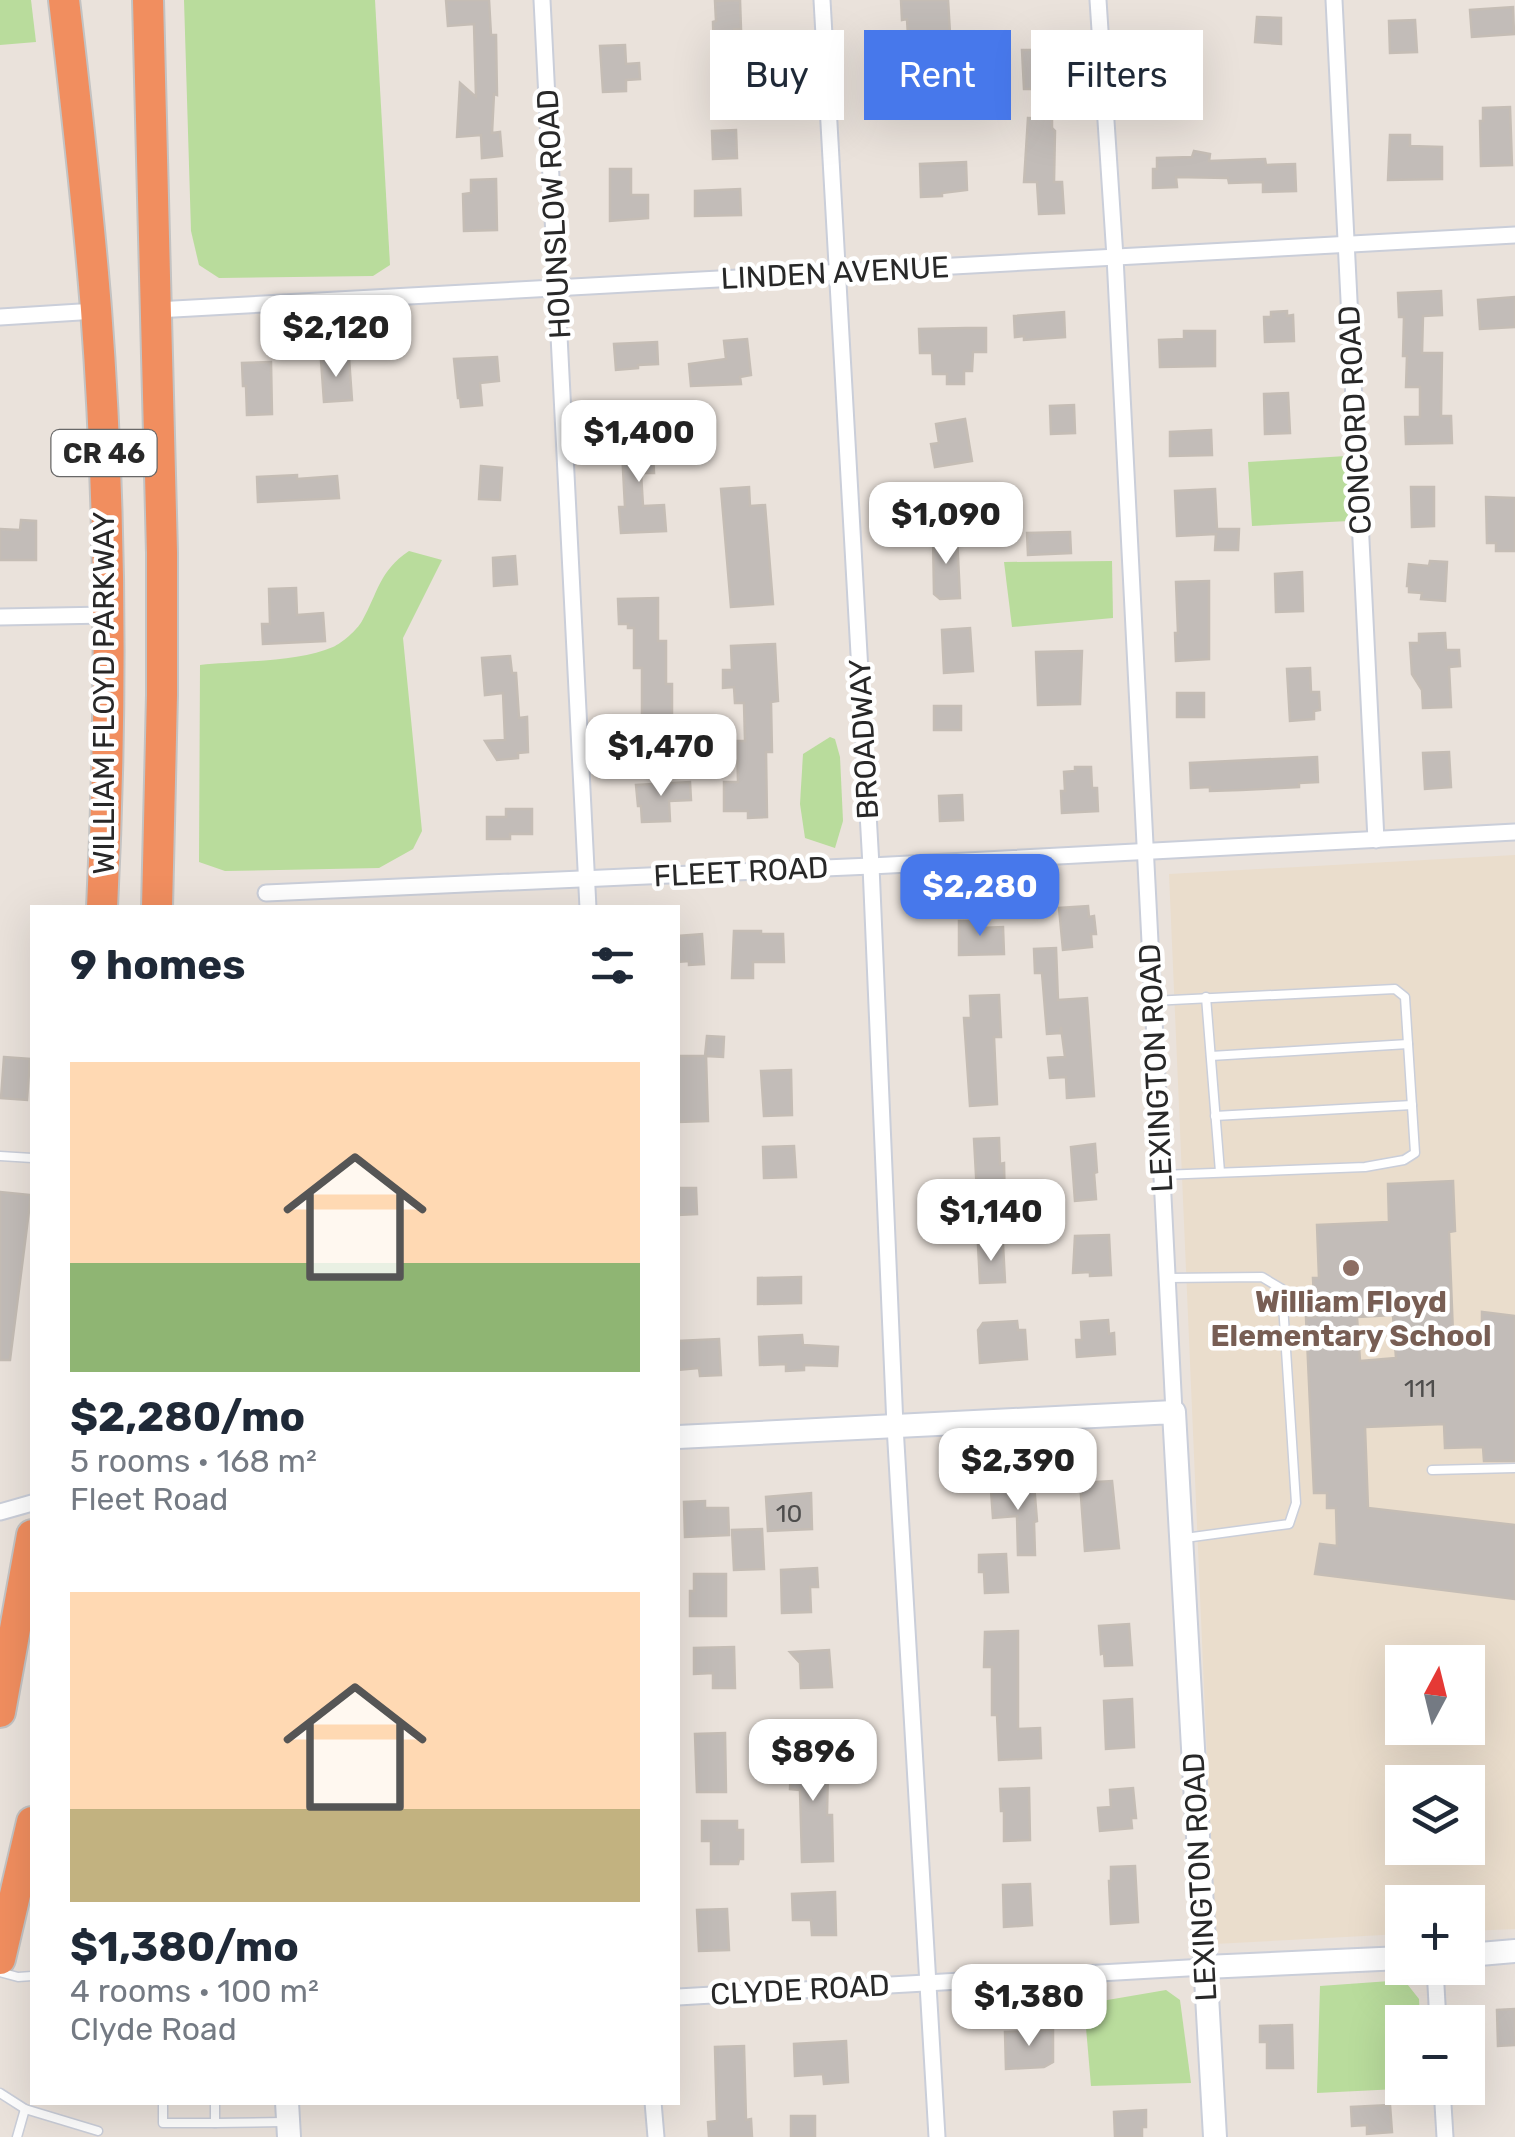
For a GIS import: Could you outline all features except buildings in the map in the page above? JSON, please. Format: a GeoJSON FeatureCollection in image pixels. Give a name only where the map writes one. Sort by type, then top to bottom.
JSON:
{"type":"FeatureCollection","features":[{"type":"Feature","properties":{"kind":"highway","name":"WILLIAM FLOYD PARKWAY"},"geometry":{"type":"LineString","coordinates":[[64,0],[96,311],[104,470],[107,772],[102,905]]}},
{"type":"Feature","properties":{"kind":"highway"},"geometry":{"type":"LineString","coordinates":[[128,0],[134,78],[153,145]]}},
{"type":"Feature","properties":{"kind":"highway","name":"WILLIAM FLOYD PARKWAY"},"geometry":{"type":"LineString","coordinates":[[148,0],[162,622],[157,905]]}},
{"type":"Feature","properties":{"kind":"highway"},"geometry":{"type":"LineString","coordinates":[[0,1712],[30,1545]]}},
{"type":"Feature","properties":{"kind":"highway"},"geometry":{"type":"LineString","coordinates":[[0,1958],[30,1830]]}},
{"type":"Feature","properties":{"kind":"street","name":"HOUNSLOW ROAD"},"geometry":{"type":"LineString","coordinates":[[542,0],[588,905]]}},
{"type":"Feature","properties":{"kind":"street","name":"BROADWAY"},"geometry":{"type":"LineString","coordinates":[[822,0],[937,2137]]}},
{"type":"Feature","properties":{"kind":"street","name":"LEXINGTON ROAD"},"geometry":{"type":"LineString","coordinates":[[1098,0],[1115,257],[1214,2137]]}},
{"type":"Feature","properties":{"kind":"street","name":"CONCORD ROAD"},"geometry":{"type":"LineString","coordinates":[[1334,0],[1376,840]]}},
{"type":"Feature","properties":{"kind":"street","name":"LINDEN AVENUE"},"geometry":{"type":"LineString","coordinates":[[156,310],[1515,234]]}},
{"type":"Feature","properties":{"kind":"street"},"geometry":{"type":"LineString","coordinates":[[0,317],[96,311]]}},
{"type":"Feature","properties":{"kind":"street"},"geometry":{"type":"LineString","coordinates":[[0,617],[107,614]]}},
{"type":"Feature","properties":{"kind":"street","name":"FLEET ROAD"},"geometry":{"type":"LineString","coordinates":[[266,893],[1515,832]]}},
{"type":"Feature","properties":{"kind":"street"},"geometry":{"type":"LineString","coordinates":[[680,1437],[1174,1412]]}},
{"type":"Feature","properties":{"kind":"street"},"geometry":{"type":"LineString","coordinates":[[0,1512],[30,1504]]}},
{"type":"Feature","properties":{"kind":"street"},"geometry":{"type":"LineString","coordinates":[[1485,1953],[1515,1952]]}},
{"type":"Feature","properties":{"kind":"street","name":"CLYDE ROAD"},"geometry":{"type":"LineString","coordinates":[[680,1997],[1385,1959]]}},
{"type":"Feature","properties":{"kind":"street"},"geometry":{"type":"LineString","coordinates":[[654,2105],[656,2137]]}},
{"type":"Feature","properties":{"kind":"street"},"geometry":{"type":"LineString","coordinates":[[1443,2105],[1445,2137]]}},
{"type":"Feature","properties":{"kind":"lane"},"geometry":{"type":"LineString","coordinates":[[1152,1001],[1395,989],[1405,997],[1415,1153],[1404,1160],[1366,1167],[1161,1174]]}},
{"type":"Feature","properties":{"kind":"lane"},"geometry":{"type":"LineString","coordinates":[[1206,998],[1220,1172]]}},
{"type":"Feature","properties":{"kind":"lane"},"geometry":{"type":"LineString","coordinates":[[1211,1056],[1408,1044]]}},
{"type":"Feature","properties":{"kind":"lane"},"geometry":{"type":"LineString","coordinates":[[1215,1116],[1412,1105]]}},
{"type":"Feature","properties":{"kind":"lane"},"geometry":{"type":"LineString","coordinates":[[0,1156],[30,1158]]}},
{"type":"Feature","properties":{"kind":"lane"},"geometry":{"type":"LineString","coordinates":[[1167,1278],[1262,1277],[1282,1289],[1295,1483],[1296,1503],[1289,1524],[1181,1538]]}},
{"type":"Feature","properties":{"kind":"lane"},"geometry":{"type":"LineString","coordinates":[[1432,1470],[1515,1468]]}},
{"type":"Feature","properties":{"kind":"lane"},"geometry":{"type":"LineString","coordinates":[[0,1972],[30,1976]]}},
{"type":"Feature","properties":{"kind":"lane"},"geometry":{"type":"LineString","coordinates":[[0,2093],[25,2109],[98,2132]]}},
{"type":"Feature","properties":{"kind":"lane"},"geometry":{"type":"LineString","coordinates":[[163,2105],[162,2123],[288,2120]]}},
{"type":"Feature","properties":{"kind":"lane"},"geometry":{"type":"LineString","coordinates":[[215,2105],[215,2123]]}},
{"type":"Feature","properties":{"kind":"lane"},"geometry":{"type":"LineString","coordinates":[[16,2137],[25,2109]]}},
{"type":"Feature","properties":{"kind":"shaded area","name":"William Floyd Elementary School"},"geometry":{"type":"Polygon","coordinates":[[[1515,855],[1515,1929],[1485,1930],[1485,1885],[1385,1885],[1385,1935],[1215,1944],[1169,874],[1515,855]]]}},
{"type":"Feature","properties":{"kind":"green space"},"geometry":{"type":"Polygon","coordinates":[[[0,0],[31,0],[36,42],[0,45],[0,0]]]}},
{"type":"Feature","properties":{"kind":"green space"},"geometry":{"type":"Polygon","coordinates":[[[184,0],[375,0],[390,265],[373,276],[219,278],[199,265],[191,231],[184,0]]]}},
{"type":"Feature","properties":{"kind":"green space"},"geometry":{"type":"Polygon","coordinates":[[[1346,456],[1349,521],[1252,526],[1248,462],[1346,456]]]}},
{"type":"Feature","properties":{"kind":"green space"},"geometry":{"type":"Polygon","coordinates":[[[409,551],[442,560],[403,638],[422,831],[413,849],[379,868],[225,871],[199,862],[200,665],[286,658],[337,645],[360,625],[385,575],[409,551]]]}},
{"type":"Feature","properties":{"kind":"green space"},"geometry":{"type":"Polygon","coordinates":[[[1112,561],[1113,618],[1012,627],[1004,562],[1112,561]]]}},
{"type":"Feature","properties":{"kind":"green space"},"geometry":{"type":"Polygon","coordinates":[[[830,737],[835,739],[840,757],[843,821],[835,848],[805,838],[800,804],[803,754],[830,737]]]}},
{"type":"Feature","properties":{"kind":"green space"},"geometry":{"type":"Polygon","coordinates":[[[1385,1981],[1385,1985],[1408,1985],[1419,1999],[1419,2005],[1385,2005],[1385,2090],[1317,2093],[1320,1986],[1385,1981]]]}},
{"type":"Feature","properties":{"kind":"green space"},"geometry":{"type":"Polygon","coordinates":[[[1166,1990],[1180,2000],[1191,2083],[1091,2086],[1084,2004],[1166,1990]]]}},
{"type":"Feature","properties":{"kind":"place","name":"William Floyd Elementary School"},"geometry":{"type":"Point","coordinates":[1351,1268]}}]}
